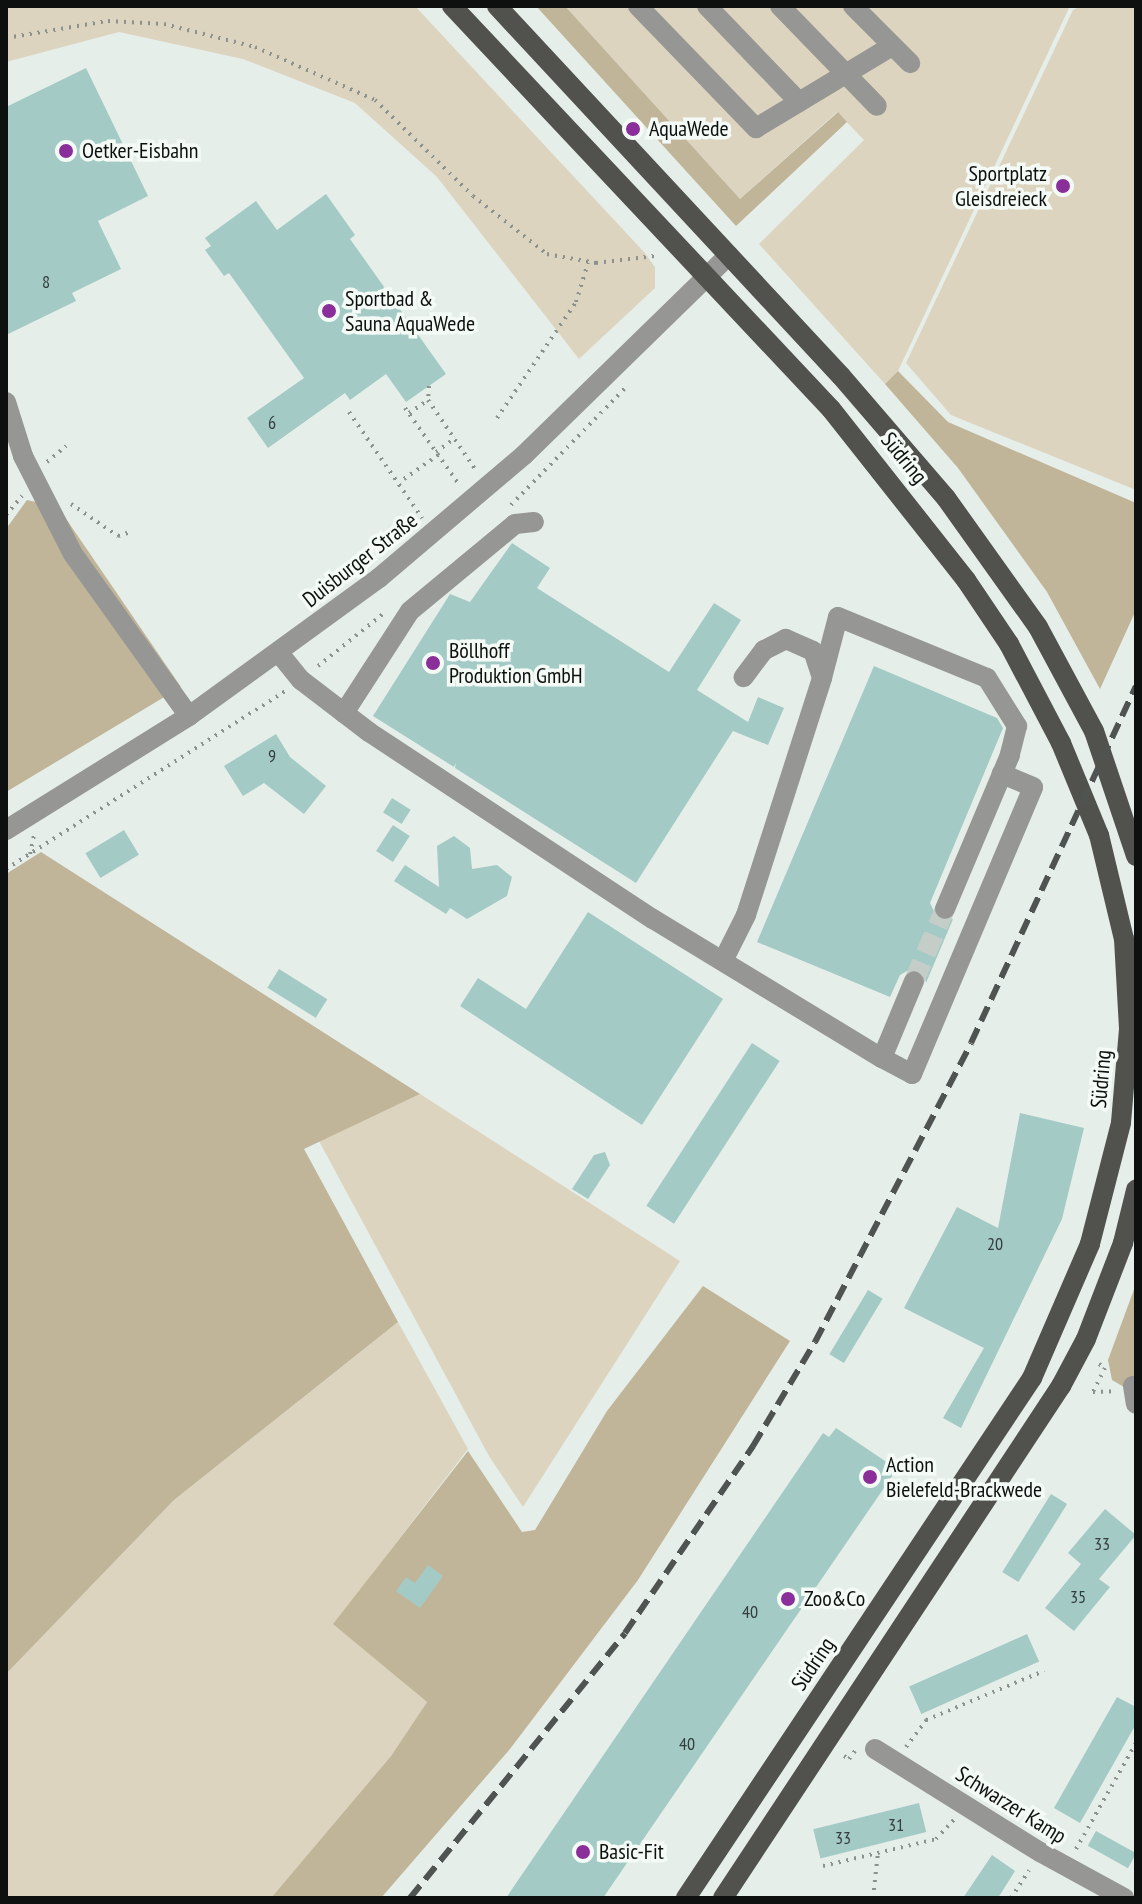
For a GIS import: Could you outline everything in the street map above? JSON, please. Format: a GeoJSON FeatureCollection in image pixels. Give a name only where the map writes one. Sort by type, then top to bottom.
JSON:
{"type":"FeatureCollection","features":[{"type":"Feature","properties":{"kind":"main road","name":"Südring"},"geometry":{"type":"LineString","coordinates":[[452,6],[878,463],[1009,644],[1061,743],[1099,835],[1124,939],[1132,1060],[1121,1123],[1090,1244],[1032,1378],[686,1898]]}},
{"type":"Feature","properties":{"kind":"main road","name":"Südring"},"geometry":{"type":"LineString","coordinates":[[497,6],[729,255],[946,498],[1038,627],[1094,731],[1136,856]]}},
{"type":"Feature","properties":{"kind":"main road"},"geometry":{"type":"LineString","coordinates":[[723,1898],[1061,1386],[1091,1327],[1136,1190]]}},
{"type":"Feature","properties":{"kind":"street"},"geometry":{"type":"LineString","coordinates":[[638,6],[756,128],[892,46]]}},
{"type":"Feature","properties":{"kind":"street"},"geometry":{"type":"LineString","coordinates":[[707,6],[799,102]]}},
{"type":"Feature","properties":{"kind":"street"},"geometry":{"type":"LineString","coordinates":[[780,6],[877,106]]}},
{"type":"Feature","properties":{"kind":"street"},"geometry":{"type":"LineString","coordinates":[[853,6],[910,63]]}},
{"type":"Feature","properties":{"kind":"street"},"geometry":{"type":"LineString","coordinates":[[705,279],[729,255]]}},
{"type":"Feature","properties":{"kind":"street","name":"Duisburger Straße"},"geometry":{"type":"LineString","coordinates":[[6,830],[189,716],[279,653],[433,534],[488,487],[705,279]]}},
{"type":"Feature","properties":{"kind":"street"},"geometry":{"type":"LineString","coordinates":[[6,402],[35,479],[89,581],[189,716]]}},
{"type":"Feature","properties":{"kind":"street"},"geometry":{"type":"LineString","coordinates":[[344,713],[410,611],[515,524],[534,522]]}},
{"type":"Feature","properties":{"kind":"street"},"geometry":{"type":"LineString","coordinates":[[724,959],[746,915],[822,678],[838,617],[987,678],[1017,726],[1002,774],[945,909]]}},
{"type":"Feature","properties":{"kind":"street"},"geometry":{"type":"LineString","coordinates":[[744,677],[764,650],[786,639],[813,651],[822,678]]}},
{"type":"Feature","properties":{"kind":"street"},"geometry":{"type":"LineString","coordinates":[[279,653],[301,680],[344,713],[640,910],[912,1074],[1033,787],[1002,774]]}},
{"type":"Feature","properties":{"kind":"street"},"geometry":{"type":"LineString","coordinates":[[882,1058],[914,981]]}},
{"type":"Feature","properties":{"kind":"street","name":"Schwarzer Kamp"},"geometry":{"type":"LineString","coordinates":[[875,1749],[1040,1852],[1124,1898]]}},
{"type":"Feature","properties":{"kind":"path"},"geometry":{"type":"LineString","coordinates":[[6,38],[108,21],[164,24],[255,47],[375,100],[514,233],[547,254],[588,263],[655,256]]}},
{"type":"Feature","properties":{"kind":"path"},"geometry":{"type":"LineString","coordinates":[[497,418],[576,302],[588,263]]}},
{"type":"Feature","properties":{"kind":"path"},"geometry":{"type":"LineString","coordinates":[[504,511],[598,422],[628,385]]}},
{"type":"Feature","properties":{"kind":"path"},"geometry":{"type":"LineString","coordinates":[[429,386],[428,400],[488,487]]}},
{"type":"Feature","properties":{"kind":"path"},"geometry":{"type":"LineString","coordinates":[[428,400],[407,410],[470,502]]}},
{"type":"Feature","properties":{"kind":"path"},"geometry":{"type":"LineString","coordinates":[[349,412],[433,534]]}},
{"type":"Feature","properties":{"kind":"path"},"geometry":{"type":"LineString","coordinates":[[404,479],[455,438]]}},
{"type":"Feature","properties":{"kind":"path"},"geometry":{"type":"LineString","coordinates":[[35,479],[118,536],[130,532]]}},
{"type":"Feature","properties":{"kind":"path"},"geometry":{"type":"LineString","coordinates":[[6,869],[301,680],[384,613]]}},
{"type":"Feature","properties":{"kind":"path"},"geometry":{"type":"LineString","coordinates":[[1099,1364],[1105,1368],[1093,1392],[1101,1395],[1134,1395]]}},
{"type":"Feature","properties":{"kind":"path"},"geometry":{"type":"LineString","coordinates":[[895,1761],[926,1720],[1044,1671]]}},
{"type":"Feature","properties":{"kind":"path"},"geometry":{"type":"LineString","coordinates":[[1066,1867],[1136,1743]]}},
{"type":"Feature","properties":{"kind":"path"},"geometry":{"type":"LineString","coordinates":[[823,1866],[936,1839],[967,1807]]}},
{"type":"Feature","properties":{"kind":"path"},"geometry":{"type":"LineString","coordinates":[[1011,1898],[1040,1852]]}},
{"type":"Feature","properties":{"kind":"path"},"geometry":{"type":"LineString","coordinates":[[873,1898],[878,1853]]}},
{"type":"Feature","properties":{"kind":"shaded area"},"geometry":{"type":"Polygon","coordinates":[[[6,6],[415,6],[644,252],[655,267],[655,288],[579,359],[437,177],[355,103],[243,59],[119,32],[6,62],[6,6]]]}},
{"type":"Feature","properties":{"kind":"shaded area"},"geometry":{"type":"Polygon","coordinates":[[[536,6],[565,6],[740,199],[838,112],[847,122],[736,226],[536,6]]]}},
{"type":"Feature","properties":{"kind":"shaded area"},"geometry":{"type":"Polygon","coordinates":[[[565,6],[1070,6],[898,371],[885,384],[759,244],[864,140],[837,112],[740,199],[565,6]]]}},
{"type":"Feature","properties":{"kind":"shaded area","name":"Sportplatz Gleisdreieck"},"geometry":{"type":"Polygon","coordinates":[[[1081,6],[1136,6],[1136,490],[951,415],[906,363],[1073,10],[1081,6]]]}},
{"type":"Feature","properties":{"kind":"shaded area"},"geometry":{"type":"Polygon","coordinates":[[[898,371],[948,422],[1136,503],[1136,610],[1100,689],[1047,592],[958,468],[885,384],[898,371]]]}},
{"type":"Feature","properties":{"kind":"shaded area"},"geometry":{"type":"Polygon","coordinates":[[[27,500],[58,507],[181,687],[6,792],[6,529],[27,500]]]}},
{"type":"Feature","properties":{"kind":"shaded area"},"geometry":{"type":"Polygon","coordinates":[[[41,852],[420,1094],[304,1149],[398,1322],[174,1500],[6,1674],[6,874],[41,852]]]}},
{"type":"Feature","properties":{"kind":"shaded area"},"geometry":{"type":"Polygon","coordinates":[[[420,1094],[680,1261],[523,1507],[489,1456],[319,1141],[420,1094]]]}},
{"type":"Feature","properties":{"kind":"shaded area"},"geometry":{"type":"Polygon","coordinates":[[[1136,1284],[1136,1394],[1112,1380],[1108,1360],[1136,1284]]]}},
{"type":"Feature","properties":{"kind":"shaded area"},"geometry":{"type":"Polygon","coordinates":[[[703,1286],[790,1341],[638,1580],[510,1749],[381,1898],[271,1898],[391,1756],[427,1702],[333,1624],[468,1451],[522,1532],[535,1530],[607,1411],[703,1286]]]}},
{"type":"Feature","properties":{"kind":"shaded area"},"geometry":{"type":"Polygon","coordinates":[[[398,1322],[468,1449],[334,1624],[427,1702],[391,1756],[271,1898],[6,1898],[6,1674],[174,1500],[398,1322]]]}},
{"type":"Feature","properties":{"kind":"building","name":"Oetker-Eisbahn"},"geometry":{"type":"Polygon","coordinates":[[[86,68],[148,196],[98,221],[121,269],[72,293],[76,301],[6,335],[6,107],[86,68]]]}},
{"type":"Feature","properties":{"kind":"building","name":"Sportbad & Sauna AquaWede"},"geometry":{"type":"Polygon","coordinates":[[[326,194],[355,235],[350,239],[446,374],[406,402],[386,374],[350,400],[345,393],[268,448],[247,418],[304,378],[229,273],[224,276],[205,250],[211,246],[205,238],[256,201],[277,230],[326,194]]]}},
{"type":"Feature","properties":{"kind":"building"},"geometry":{"type":"Polygon","coordinates":[[[512,543],[550,568],[537,588],[669,672],[714,603],[741,620],[697,690],[748,722],[758,697],[784,708],[768,745],[733,731],[636,883],[455,768],[456,763],[454,767],[373,716],[450,594],[470,602],[512,543]]]}},
{"type":"Feature","properties":{"kind":"building"},"geometry":{"type":"Polygon","coordinates":[[[874,666],[997,718],[1003,728],[930,903],[939,921],[953,919],[926,983],[924,973],[912,968],[900,975],[890,997],[757,942],[874,666]]]}},
{"type":"Feature","properties":{"kind":"building"},"geometry":{"type":"Polygon","coordinates":[[[276,734],[290,757],[326,786],[304,814],[264,783],[243,796],[224,766],[276,734]]]}},
{"type":"Feature","properties":{"kind":"building"},"geometry":{"type":"Polygon","coordinates":[[[392,798],[411,810],[402,824],[383,812],[392,798]]]}},
{"type":"Feature","properties":{"kind":"building"},"geometry":{"type":"Polygon","coordinates":[[[393,825],[410,836],[393,862],[376,851],[393,825]]]}},
{"type":"Feature","properties":{"kind":"building"},"geometry":{"type":"Polygon","coordinates":[[[124,830],[139,855],[100,878],[85,853],[124,830]]]}},
{"type":"Feature","properties":{"kind":"building"},"geometry":{"type":"Polygon","coordinates":[[[454,836],[470,848],[472,869],[497,865],[512,877],[507,896],[467,919],[450,908],[446,914],[394,881],[405,865],[439,887],[437,846],[454,836]]]}},
{"type":"Feature","properties":{"kind":"building"},"geometry":{"type":"Polygon","coordinates":[[[588,912],[723,999],[642,1125],[460,1006],[478,978],[526,1009],[588,912]]]}},
{"type":"Feature","properties":{"kind":"building"},"geometry":{"type":"Polygon","coordinates":[[[279,969],[327,999],[316,1018],[267,988],[279,969]]]}},
{"type":"Feature","properties":{"kind":"building"},"geometry":{"type":"Polygon","coordinates":[[[752,1043],[780,1061],[674,1224],[646,1206],[752,1043]]]}},
{"type":"Feature","properties":{"kind":"building"},"geometry":{"type":"Polygon","coordinates":[[[1020,1113],[1084,1128],[1062,1219],[961,1428],[943,1418],[984,1348],[904,1308],[957,1207],[998,1228],[1020,1113]]]}},
{"type":"Feature","properties":{"kind":"building"},"geometry":{"type":"Polygon","coordinates":[[[605,1152],[610,1165],[588,1199],[572,1189],[594,1155],[605,1152]]]}},
{"type":"Feature","properties":{"kind":"building"},"geometry":{"type":"Polygon","coordinates":[[[868,1290],[883,1299],[844,1363],[829,1354],[868,1290]]]}},
{"type":"Feature","properties":{"kind":"building"},"geometry":{"type":"Polygon","coordinates":[[[836,1428],[897,1469],[603,1898],[506,1898],[823,1433],[829,1437],[836,1428]]]}},
{"type":"Feature","properties":{"kind":"building"},"geometry":{"type":"Polygon","coordinates":[[[1051,1494],[1067,1504],[1018,1582],[1002,1572],[1051,1494]]]}},
{"type":"Feature","properties":{"kind":"building"},"geometry":{"type":"Polygon","coordinates":[[[1105,1509],[1136,1535],[1099,1579],[1110,1587],[1074,1631],[1045,1608],[1081,1564],[1068,1553],[1105,1509]]]}},
{"type":"Feature","properties":{"kind":"building"},"geometry":{"type":"Polygon","coordinates":[[[428,1565],[443,1576],[420,1608],[396,1591],[406,1577],[415,1583],[428,1565]]]}},
{"type":"Feature","properties":{"kind":"building"},"geometry":{"type":"Polygon","coordinates":[[[1027,1634],[1039,1661],[921,1714],[909,1686],[1027,1634]]]}},
{"type":"Feature","properties":{"kind":"building"},"geometry":{"type":"Polygon","coordinates":[[[1117,1697],[1136,1707],[1136,1724],[1080,1823],[1054,1808],[1117,1697]]]}},
{"type":"Feature","properties":{"kind":"building"},"geometry":{"type":"Polygon","coordinates":[[[919,1803],[926,1832],[820,1858],[813,1829],[919,1803]]]}},
{"type":"Feature","properties":{"kind":"building"},"geometry":{"type":"Polygon","coordinates":[[[1096,1831],[1136,1853],[1128,1868],[1088,1846],[1096,1831]]]}},
{"type":"Feature","properties":{"kind":"building"},"geometry":{"type":"Polygon","coordinates":[[[992,1855],[1015,1871],[998,1898],[963,1898],[992,1855]]]}},
{"type":"Feature","properties":{"kind":"tunnel"},"geometry":{"type":"LineString","coordinates":[[914,981],[945,909]]}},
{"type":"Feature","properties":{"kind":"railway"},"geometry":{"type":"LineString","coordinates":[[410,1898],[625,1633],[753,1446],[815,1342],[971,1043],[1136,686]]}},
{"type":"Feature","properties":{"kind":"place","name":"AquaWede"},"geometry":{"type":"Point","coordinates":[633,129]}},
{"type":"Feature","properties":{"kind":"place","name":"Oetker-Eisbahn"},"geometry":{"type":"Point","coordinates":[66,151]}},
{"type":"Feature","properties":{"kind":"place","name":"Sportplatz Gleisdreieck"},"geometry":{"type":"Point","coordinates":[1063,186]}},
{"type":"Feature","properties":{"kind":"place","name":"Sportbad & Sauna AquaWede"},"geometry":{"type":"Point","coordinates":[329,311]}},
{"type":"Feature","properties":{"kind":"place","name":"Böllhoff Produktion GmbH"},"geometry":{"type":"Point","coordinates":[433,663]}},
{"type":"Feature","properties":{"kind":"place","name":"Action Bielefeld-Brackwede"},"geometry":{"type":"Point","coordinates":[870,1477]}},
{"type":"Feature","properties":{"kind":"place","name":"Zoo&Co"},"geometry":{"type":"Point","coordinates":[788,1599]}},
{"type":"Feature","properties":{"kind":"place","name":"Basic-Fit"},"geometry":{"type":"Point","coordinates":[583,1852]}}]}
